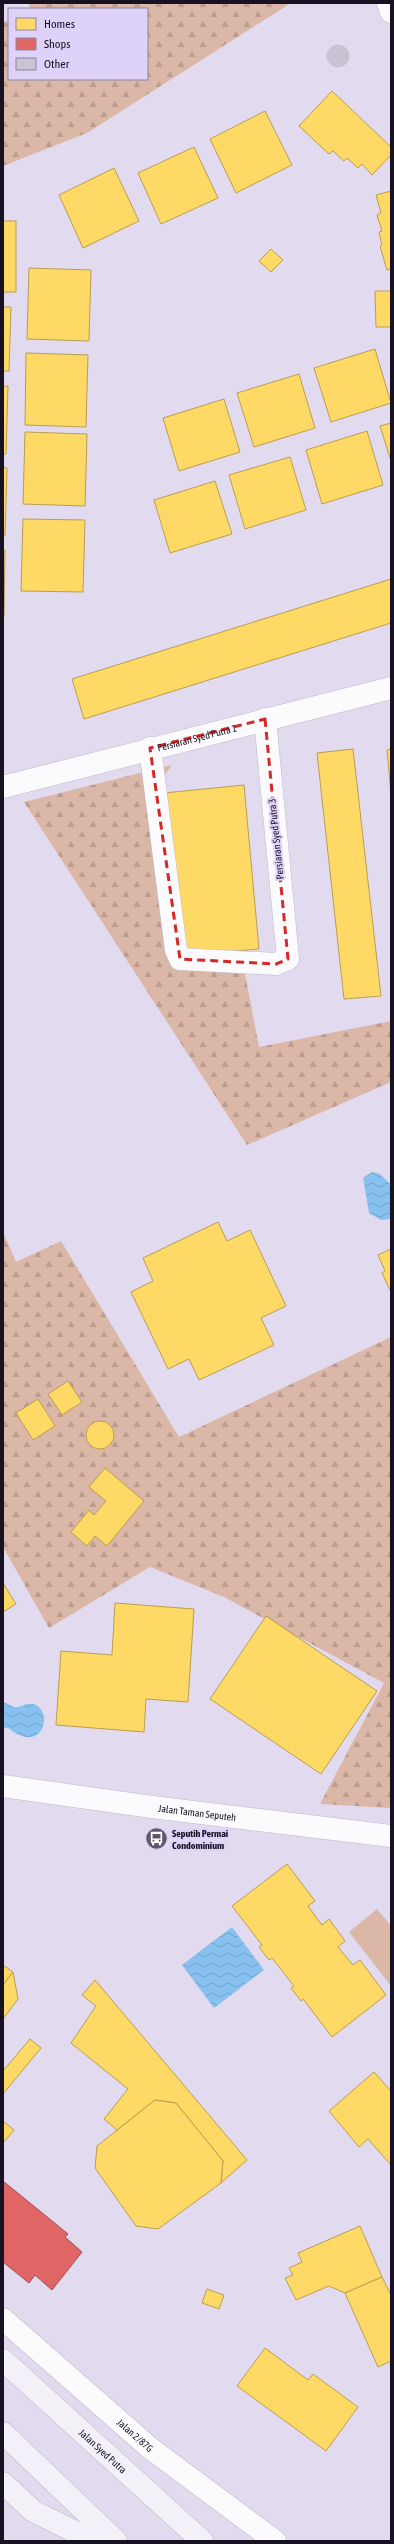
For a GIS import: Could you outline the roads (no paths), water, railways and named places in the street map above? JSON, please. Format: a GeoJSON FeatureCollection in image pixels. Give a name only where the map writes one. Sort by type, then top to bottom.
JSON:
{"type":"FeatureCollection","features":[{"type":"Feature","properties":{"kind":"main road","name":"Jalan Syed Putra"},"geometry":{"type":"LineString","coordinates":[[3,2360],[202,2541]]}},
{"type":"Feature","properties":{"kind":"main road"},"geometry":{"type":"LineString","coordinates":[[3,2433],[116,2541]]}},
{"type":"Feature","properties":{"kind":"main road"},"geometry":{"type":"LineString","coordinates":[[3,2483],[33,2511],[94,2541]]}},
{"type":"Feature","properties":{"kind":"street"},"geometry":{"type":"LineString","coordinates":[[388,3],[391,12]]}},
{"type":"Feature","properties":{"kind":"street","name":"Persiaran Syed Putra 1"},"geometry":{"type":"LineString","coordinates":[[3,787],[150,748],[391,688]]}},
{"type":"Feature","properties":{"kind":"street","name":"Persiaran Syed Putra 3"},"geometry":{"type":"LineString","coordinates":[[150,748],[176,950],[180,959],[276,964],[288,959],[265,719]]}},
{"type":"Feature","properties":{"kind":"street","name":"Jalan Taman Seputeh"},"geometry":{"type":"LineString","coordinates":[[3,1786],[152,1807],[391,1836]]}},
{"type":"Feature","properties":{"kind":"street","name":"Jalan 2/87G"},"geometry":{"type":"LineString","coordinates":[[3,2319],[150,2448],[275,2541]]}},
{"type":"Feature","properties":{"kind":"water"},"geometry":{"type":"Polygon","coordinates":[[[372,1172],[380,1174],[391,1185],[391,1219],[381,1220],[369,1213],[363,1178],[372,1172]]]}},
{"type":"Feature","properties":{"kind":"water"},"geometry":{"type":"Polygon","coordinates":[[[3,1702],[14,1707],[20,1707],[27,1704],[36,1705],[41,1710],[44,1717],[44,1724],[41,1730],[36,1735],[29,1737],[19,1735],[8,1728],[3,1728],[3,1702]]]}},
{"type":"Feature","properties":{"kind":"water"},"geometry":{"type":"Polygon","coordinates":[[[232,1927],[264,1970],[214,2008],[182,1965],[232,1927]]]}},
{"type":"Feature","properties":{"kind":"place","name":"Seputih Permai Condominium"},"geometry":{"type":"Point","coordinates":[156,1839]}}]}
